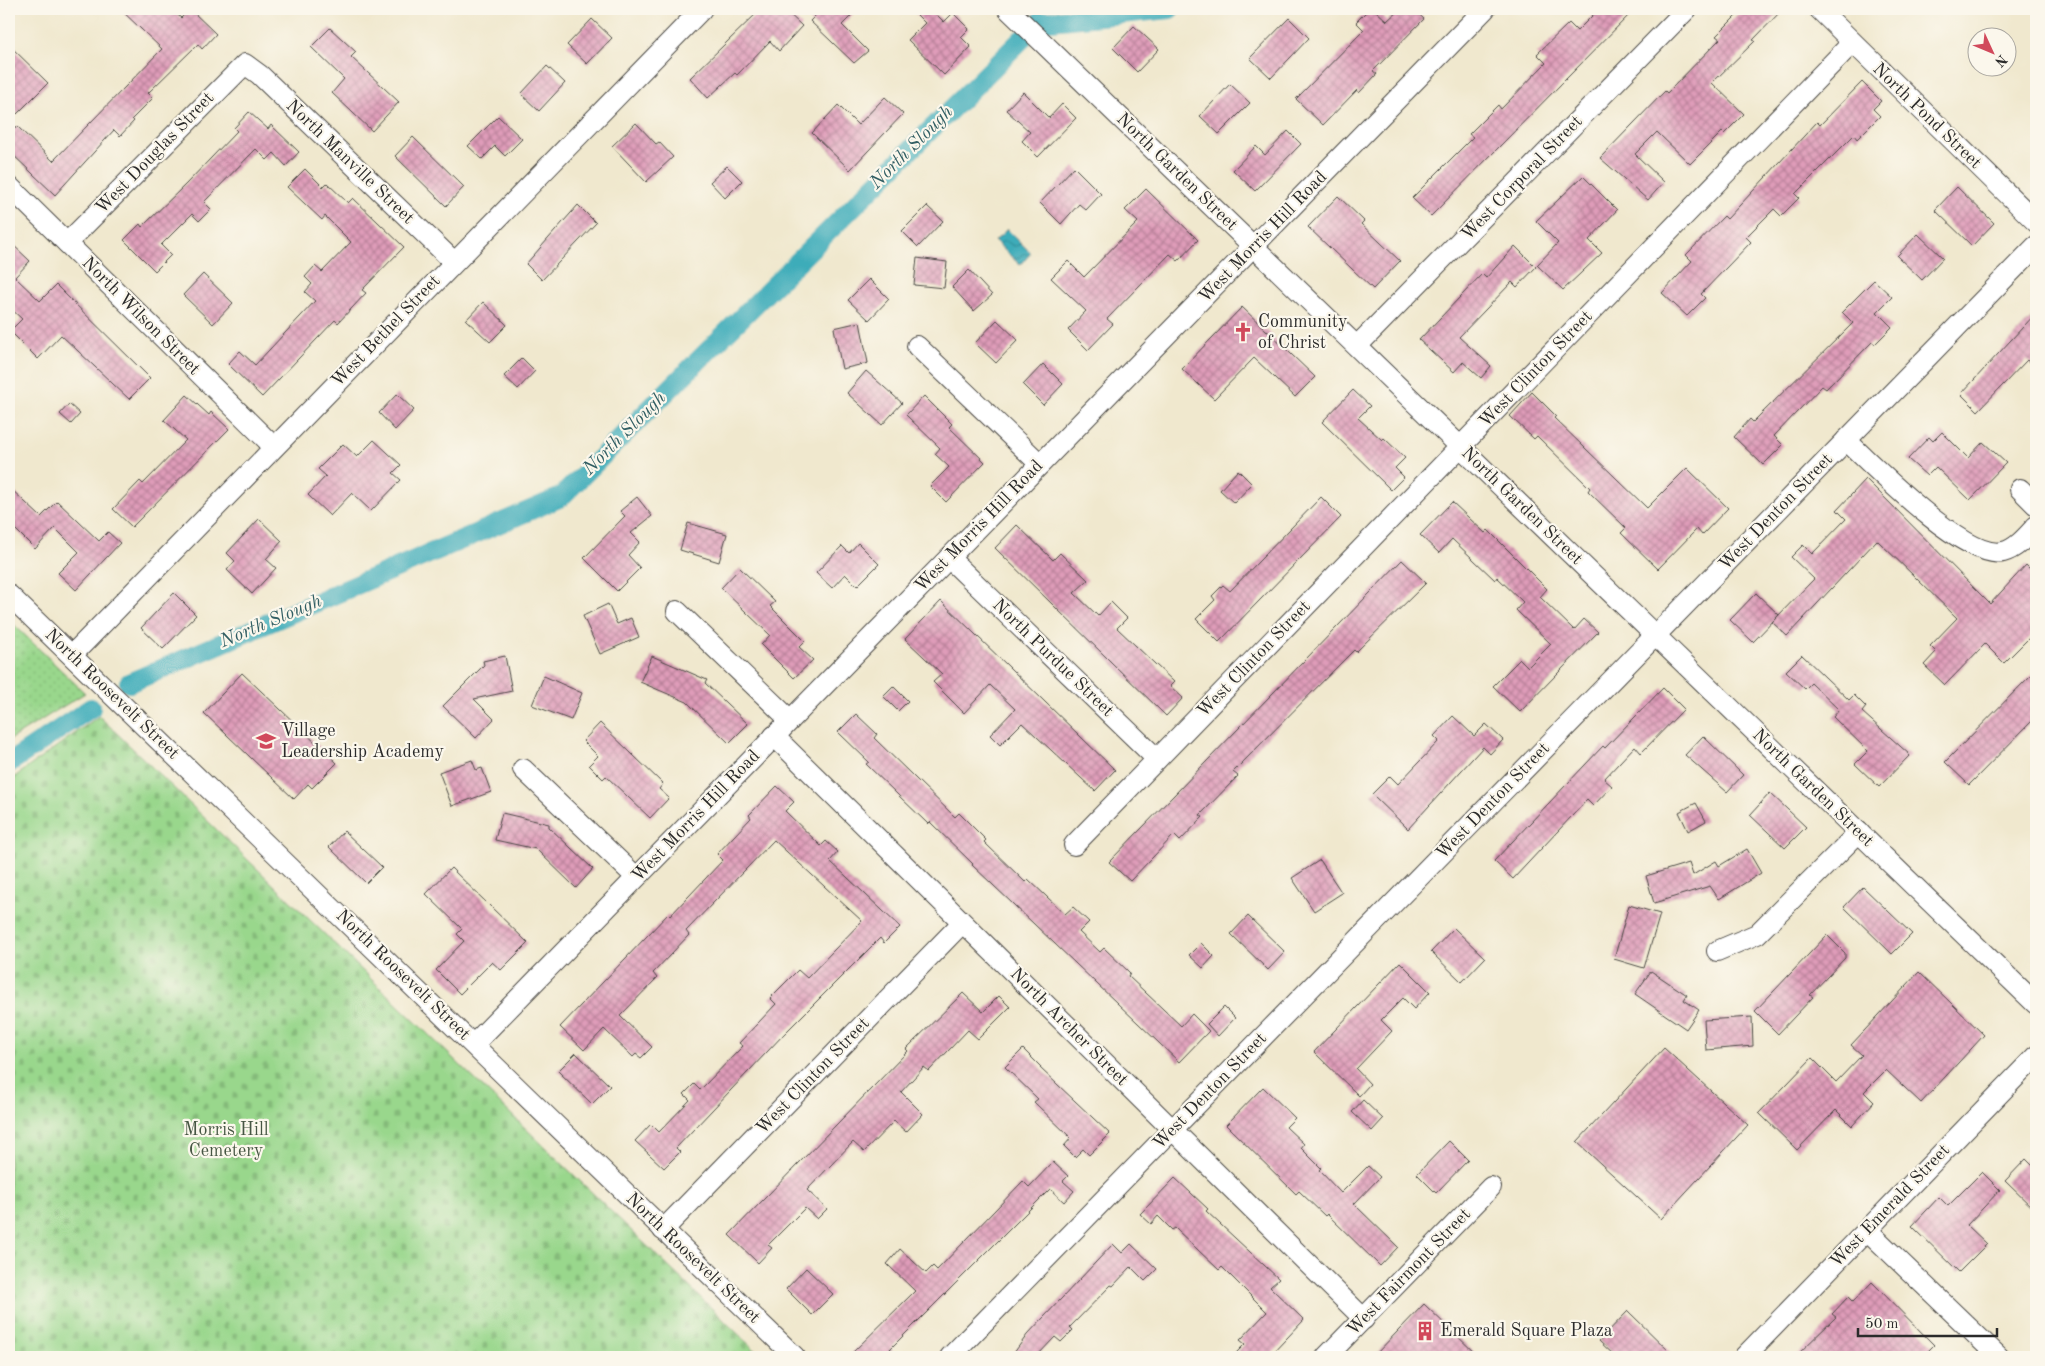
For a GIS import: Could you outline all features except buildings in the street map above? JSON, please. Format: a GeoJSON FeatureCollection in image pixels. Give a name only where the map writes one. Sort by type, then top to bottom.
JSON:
{"type":"FeatureCollection","features":[{"type":"Feature","properties":{"kind":"street","name":"West Bethel Street"},"geometry":{"type":"LineString","coordinates":[[72,655],[702,9]]}},
{"type":"Feature","properties":{"kind":"street","name":"North Garden Street"},"geometry":{"type":"LineString","coordinates":[[1008,9],[2036,1004]]}},
{"type":"Feature","properties":{"kind":"street","name":"West Morris Hill Road"},"geometry":{"type":"LineString","coordinates":[[474,1044],[1485,9]]}},
{"type":"Feature","properties":{"kind":"street","name":"West Corporal Street"},"geometry":{"type":"LineString","coordinates":[[1357,346],[1687,9]]}},
{"type":"Feature","properties":{"kind":"street","name":"North Pond Street"},"geometry":{"type":"LineString","coordinates":[[1819,9],[2036,222]]}},
{"type":"Feature","properties":{"kind":"street","name":"West Clinton Street"},"geometry":{"type":"LineString","coordinates":[[1074,845],[1852,43]]}},
{"type":"Feature","properties":{"kind":"street","name":"North Manville Street"},"geometry":{"type":"LineString","coordinates":[[245,64],[260,75],[454,262]]}},
{"type":"Feature","properties":{"kind":"street","name":"West Douglas Street"},"geometry":{"type":"LineString","coordinates":[[67,243],[245,64]]}},
{"type":"Feature","properties":{"kind":"street","name":"North Wilson Street"},"geometry":{"type":"LineString","coordinates":[[9,186],[274,447]]}},
{"type":"Feature","properties":{"kind":"street","name":"West Denton Street"},"geometry":{"type":"LineString","coordinates":[[950,1357],[2036,246]]}},
{"type":"Feature","properties":{"kind":"street"},"geometry":{"type":"LineString","coordinates":[[917,346],[1040,464]]}},
{"type":"Feature","properties":{"kind":"street"},"geometry":{"type":"LineString","coordinates":[[1846,440],[1918,508],[1982,551],[2003,552],[2021,542],[2036,526]]}},
{"type":"Feature","properties":{"kind":"street"},"geometry":{"type":"LineString","coordinates":[[2020,489],[2036,505]]}},
{"type":"Feature","properties":{"kind":"street","name":"North Purdue Street"},"geometry":{"type":"LineString","coordinates":[[949,558],[1157,759]]}},
{"type":"Feature","properties":{"kind":"street","name":"North Roosevelt Street"},"geometry":{"type":"LineString","coordinates":[[9,595],[796,1357]]}},
{"type":"Feature","properties":{"kind":"street"},"geometry":{"type":"LineString","coordinates":[[676,611],[790,720]]}},
{"type":"Feature","properties":{"kind":"street","name":"North Archer Street"},"geometry":{"type":"LineString","coordinates":[[774,736],[1364,1319]]}},
{"type":"Feature","properties":{"kind":"street"},"geometry":{"type":"LineString","coordinates":[[523,769],[636,877]]}},
{"type":"Feature","properties":{"kind":"street"},"geometry":{"type":"LineString","coordinates":[[1717,951],[1757,934],[1859,832]]}},
{"type":"Feature","properties":{"kind":"street","name":"West Clinton Street"},"geometry":{"type":"LineString","coordinates":[[663,1230],[962,923]]}},
{"type":"Feature","properties":{"kind":"street","name":"West Emerald Street"},"geometry":{"type":"LineString","coordinates":[[1744,1357],[2036,1056]]}},
{"type":"Feature","properties":{"kind":"street","name":"West Fairmont Street"},"geometry":{"type":"LineString","coordinates":[[1326,1357],[1491,1187]]}},
{"type":"Feature","properties":{"kind":"street"},"geometry":{"type":"LineString","coordinates":[[1867,1230],[1998,1357]]}},
{"type":"Feature","properties":{"kind":"green space"},"geometry":{"type":"Polygon","coordinates":[[[9,620],[85,693],[9,740],[9,620]]]}},
{"type":"Feature","properties":{"kind":"green space","name":"Morris Hill Cemetery"},"geometry":{"type":"Polygon","coordinates":[[[99,716],[762,1357],[9,1357],[9,781],[99,716]]]}},
{"type":"Feature","properties":{"kind":"water"},"geometry":{"type":"Polygon","coordinates":[[[1007,229],[1031,253],[1020,265],[995,241],[1007,229]]]}},
{"type":"Feature","properties":{"kind":"waterway","name":"North Slough"},"geometry":{"type":"LineString","coordinates":[[1040,22],[1170,9]]}},
{"type":"Feature","properties":{"kind":"waterway","name":"North Slough"},"geometry":{"type":"LineString","coordinates":[[129,683],[561,497],[1022,39]]}},
{"type":"Feature","properties":{"kind":"waterway","name":"North Slough"},"geometry":{"type":"LineString","coordinates":[[9,763],[91,708]]}},
{"type":"Feature","properties":{"kind":"place","name":"Community of Christ"},"geometry":{"type":"Point","coordinates":[1243,332]}},
{"type":"Feature","properties":{"kind":"place","name":"Village Leadership Academy"},"geometry":{"type":"Point","coordinates":[266,741]}},
{"type":"Feature","properties":{"kind":"place","name":"Emerald Square Plaza"},"geometry":{"type":"Point","coordinates":[1425,1331]}}]}
